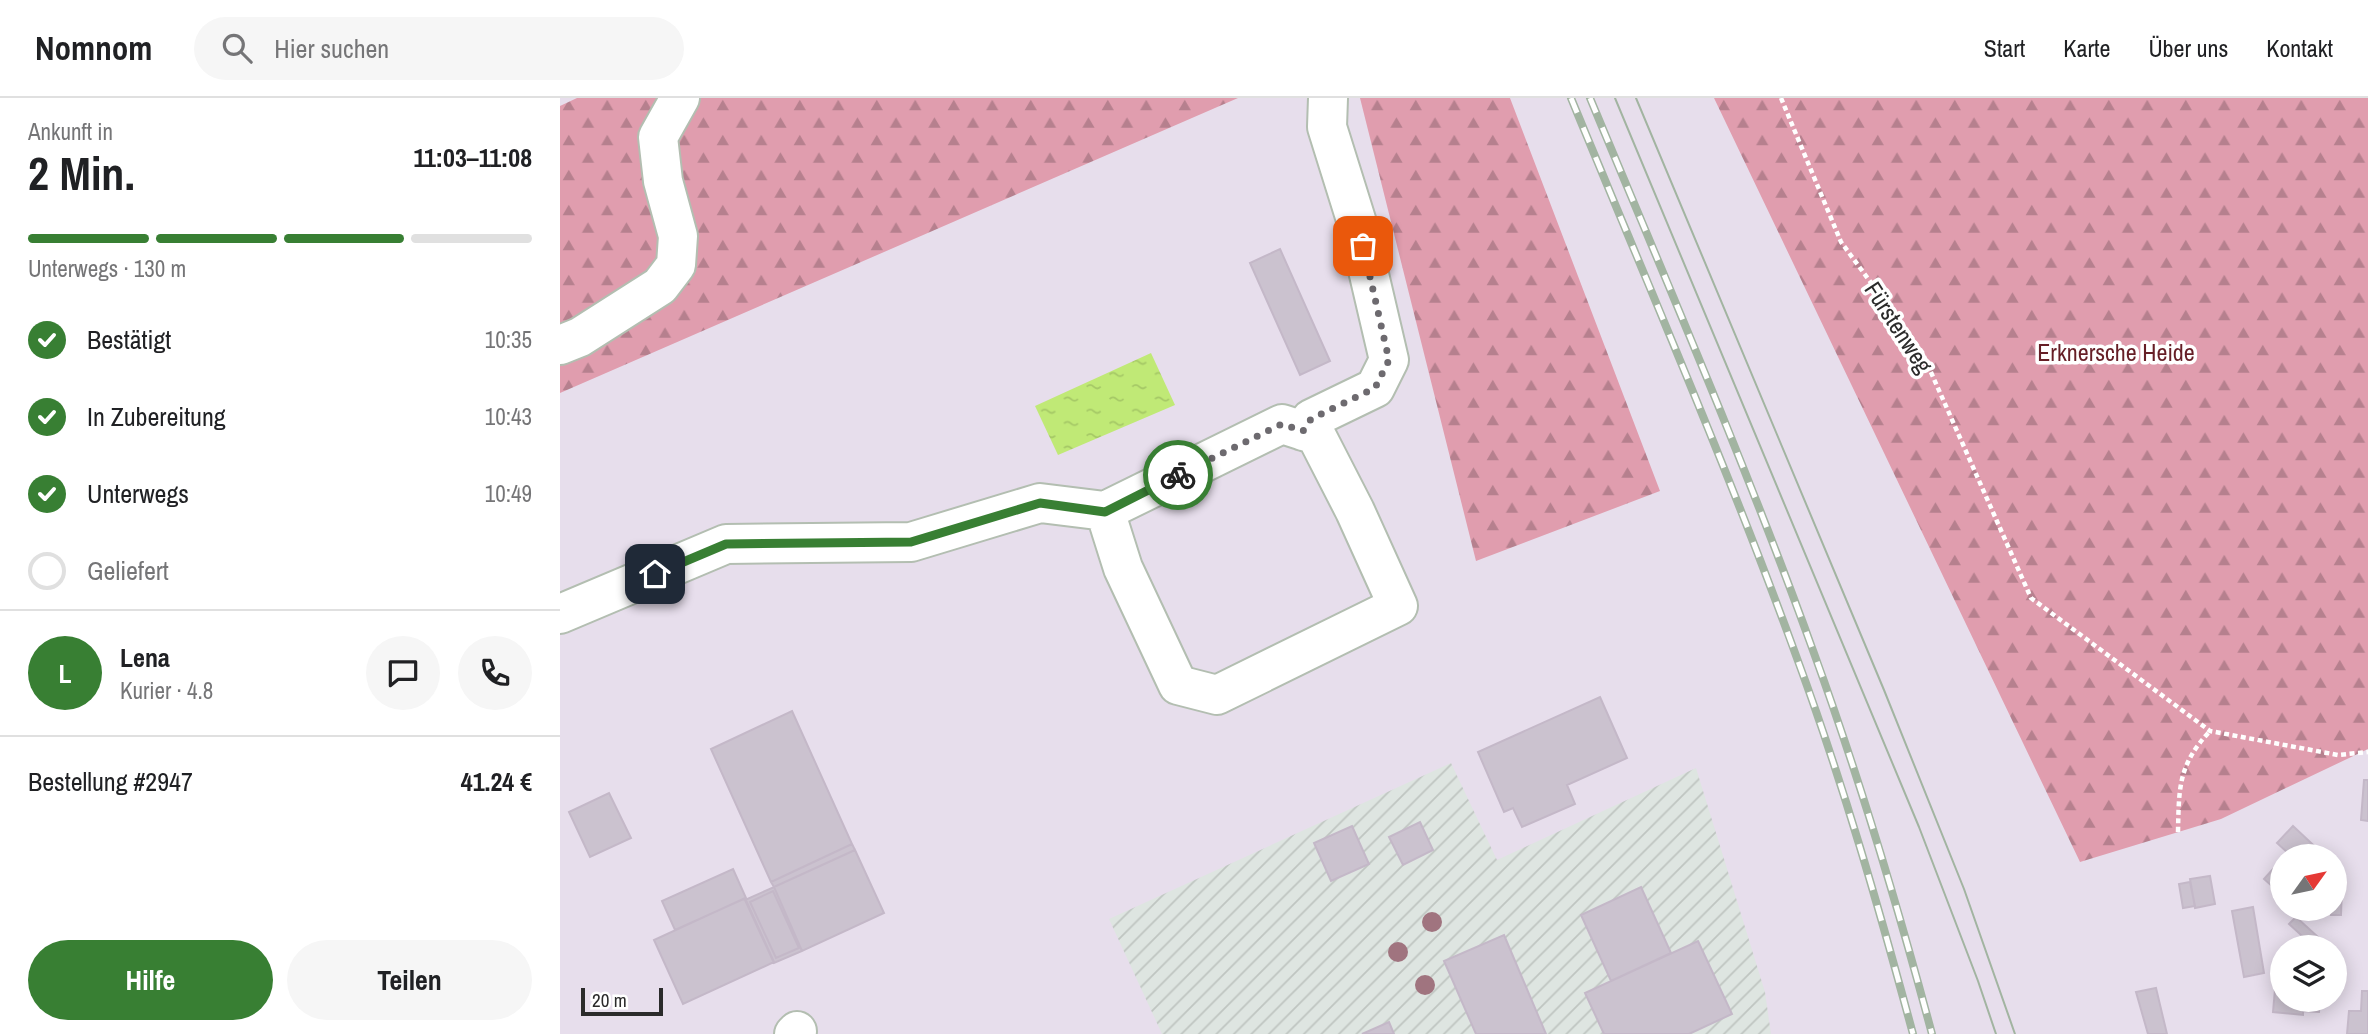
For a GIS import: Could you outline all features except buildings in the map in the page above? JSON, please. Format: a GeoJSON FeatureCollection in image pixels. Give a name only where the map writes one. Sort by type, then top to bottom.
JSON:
{"type":"FeatureCollection","features":[{"type":"Feature","properties":{"kind":"lane"},"geometry":{"type":"LineString","coordinates":[[560,345],[580,337],[660,286],[676,265],[678,236],[663,181],[658,137],[680,98]]}},
{"type":"Feature","properties":{"kind":"lane"},"geometry":{"type":"LineString","coordinates":[[1303,431],[1311,419],[1375,388],[1389,360],[1357,223],[1327,127],[1328,98]]}},
{"type":"Feature","properties":{"kind":"lane"},"geometry":{"type":"LineString","coordinates":[[560,614],[726,544],[911,542],[1040,503],[1105,512],[1282,424],[1316,435],[1355,511],[1398,606],[1217,695],[1178,685],[1124,568],[1105,512]]}},
{"type":"Feature","properties":{"kind":"path","name":"Fürstenweg"},"geometry":{"type":"LineString","coordinates":[[1781,98],[1841,242],[1922,352],[2031,598],[2210,731]]}},
{"type":"Feature","properties":{"kind":"path"},"geometry":{"type":"LineString","coordinates":[[2178,832],[2179,787],[2193,749],[2210,731],[2338,755],[2368,752]]}},
{"type":"Feature","properties":{"kind":"shaded area"},"geometry":{"type":"Polygon","coordinates":[[[1451,763],[1497,860],[1696,768],[1765,992],[1771,1034],[1162,1034],[1109,919],[1451,763]]]}},
{"type":"Feature","properties":{"kind":"green space"},"geometry":{"type":"Polygon","coordinates":[[[577,98],[1238,98],[560,393],[560,106],[577,98]]]}},
{"type":"Feature","properties":{"kind":"green space"},"geometry":{"type":"Polygon","coordinates":[[[1360,98],[1510,98],[1660,491],[1476,561],[1360,98]]]}},
{"type":"Feature","properties":{"kind":"green space","name":"Erknersche Heide"},"geometry":{"type":"Polygon","coordinates":[[[1714,98],[2368,98],[2368,749],[2221,819],[2080,862],[1714,98]]]}},
{"type":"Feature","properties":{"kind":"water"},"geometry":{"type":"Polygon","coordinates":[[[1151,353],[1175,405],[1058,455],[1035,406],[1151,353]]]}},
{"type":"Feature","properties":{"kind":"tram line"},"geometry":{"type":"LineString","coordinates":[[1615,98],[1919,827],[1996,1034]]}},
{"type":"Feature","properties":{"kind":"tram line"},"geometry":{"type":"LineString","coordinates":[[1636,98],[1884,690],[1964,889],[2015,1034]]}},
{"type":"Feature","properties":{"kind":"railway"},"geometry":{"type":"LineString","coordinates":[[1571,98],[1716,449],[1798,661],[1860,846],[1913,1034]]}},
{"type":"Feature","properties":{"kind":"railway"},"geometry":{"type":"LineString","coordinates":[[1590,98],[1734,445],[1815,656],[1878,844],[1932,1034]]}},
{"type":"Feature","properties":{"kind":"way so far"},"geometry":{"type":"LineString","coordinates":[[1178,475],[1282,424],[1303,431],[1311,419],[1375,388],[1389,360],[1363,246]]}},
{"type":"Feature","properties":{"kind":"route"},"geometry":{"type":"LineString","coordinates":[[655,574],[726,544],[911,542],[1040,503],[1105,512],[1178,475]]}}]}
